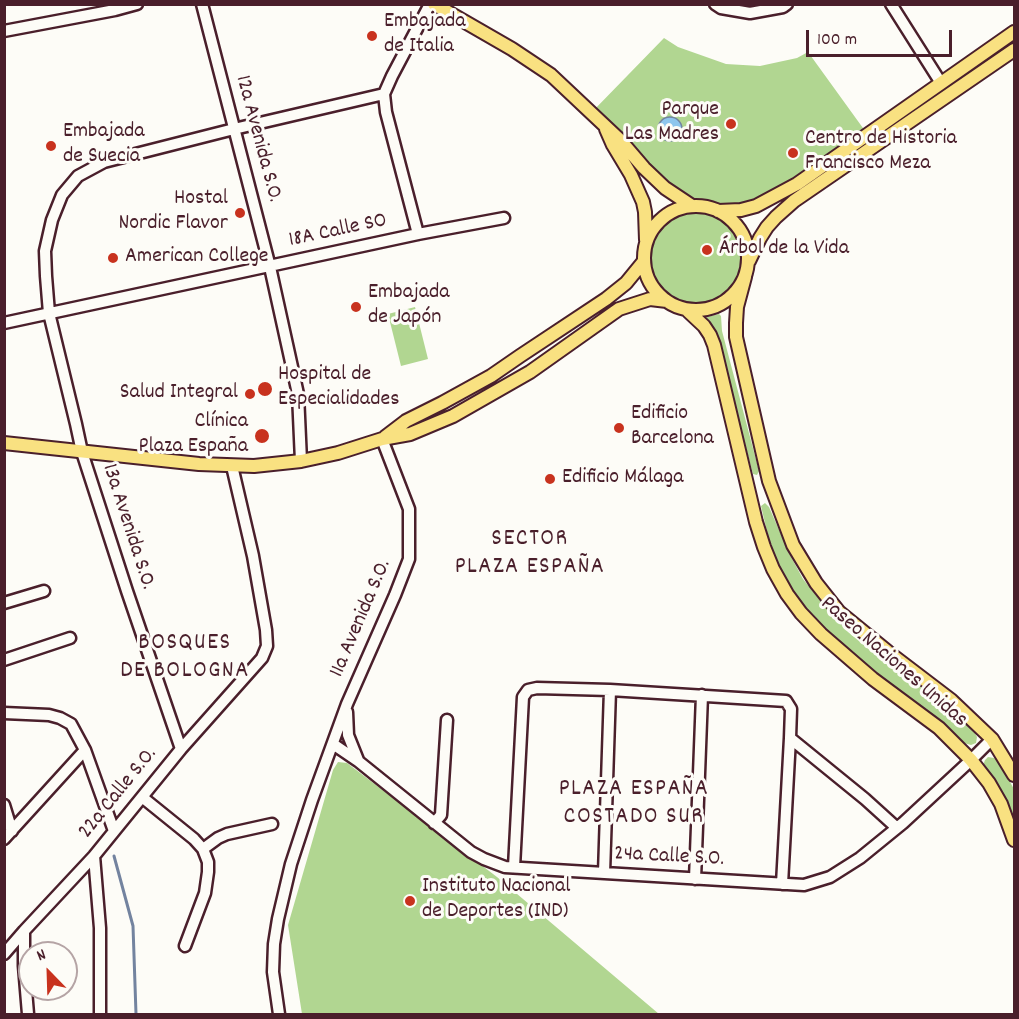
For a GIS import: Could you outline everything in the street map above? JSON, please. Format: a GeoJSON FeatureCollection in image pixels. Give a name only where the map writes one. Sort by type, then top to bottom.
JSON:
{"type":"FeatureCollection","features":[{"type":"Feature","properties":{"kind":"main road"},"geometry":{"type":"LineString","coordinates":[[432,4],[512,49],[551,75],[619,138],[644,168],[665,188],[692,206]]}},
{"type":"Feature","properties":{"kind":"main road"},"geometry":{"type":"LineString","coordinates":[[718,211],[756,206],[797,184],[1014,32]]}},
{"type":"Feature","properties":{"kind":"main road"},"geometry":{"type":"LineString","coordinates":[[941,101],[941,93],[945,87],[989,56],[1000,41]]}},
{"type":"Feature","properties":{"kind":"main road"},"geometry":{"type":"LineString","coordinates":[[604,125],[643,202],[646,219],[644,261],[646,274],[651,284],[667,301],[688,310],[698,311],[725,302],[737,291],[760,238],[776,217],[794,201],[1014,50]]}},
{"type":"Feature","properties":{"kind":"main road"},"geometry":{"type":"LineString","coordinates":[[855,160],[870,142],[938,93],[942,89],[941,83]]}},
{"type":"Feature","properties":{"kind":"main road"},"geometry":{"type":"LineString","coordinates":[[646,245],[651,230],[663,218],[677,210],[692,206],[705,207],[730,218],[740,228],[746,241],[749,261]]}},
{"type":"Feature","properties":{"kind":"main road"},"geometry":{"type":"LineString","coordinates":[[382,439],[406,421],[491,376],[606,299],[626,283],[644,261]]}},
{"type":"Feature","properties":{"kind":"main road","name":"Paseo Naciones Unidas"},"geometry":{"type":"LineString","coordinates":[[745,277],[737,307],[736,337],[769,481],[793,545],[816,583],[839,612],[951,700],[992,740],[1014,775]]}},
{"type":"Feature","properties":{"kind":"main road"},"geometry":{"type":"LineString","coordinates":[[4,443],[231,466],[301,461],[338,453],[382,439],[410,434],[453,416],[530,372],[619,309],[650,299],[667,301]]}},
{"type":"Feature","properties":{"kind":"main road","name":"Paseo Naciones Unidas"},"geometry":{"type":"LineString","coordinates":[[688,310],[704,326],[714,345],[756,522],[773,569],[788,594],[801,613],[821,634],[873,679],[939,728],[971,760],[989,783],[1001,804],[1014,840]]}},
{"type":"Feature","properties":{"kind":"street"},"geometry":{"type":"LineString","coordinates":[[4,32],[137,4]]}},
{"type":"Feature","properties":{"kind":"street","name":"12a Avenida S.O."},"geometry":{"type":"LineString","coordinates":[[202,4],[270,267],[298,394],[301,461]]}},
{"type":"Feature","properties":{"kind":"street"},"geometry":{"type":"LineString","coordinates":[[418,234],[386,112],[384,94],[432,4]]}},
{"type":"Feature","properties":{"kind":"street"},"geometry":{"type":"LineString","coordinates":[[715,4],[721,8],[750,13],[783,7],[787,4]]}},
{"type":"Feature","properties":{"kind":"street"},"geometry":{"type":"LineString","coordinates":[[891,4],[941,83]]}},
{"type":"Feature","properties":{"kind":"street"},"geometry":{"type":"LineString","coordinates":[[1000,41],[1014,23]]}},
{"type":"Feature","properties":{"kind":"street","name":"13a Avenida S.O."},"geometry":{"type":"LineString","coordinates":[[181,748],[82,452],[49,313],[45,251],[52,220],[62,195],[78,176],[104,162],[384,94]]}},
{"type":"Feature","properties":{"kind":"street","name":"18A Calle SO"},"geometry":{"type":"LineString","coordinates":[[4,324],[418,234],[504,218]]}},
{"type":"Feature","properties":{"kind":"street","name":"11a Avenida S.O."},"geometry":{"type":"LineString","coordinates":[[333,744],[409,559],[409,509],[382,439]]}},
{"type":"Feature","properties":{"kind":"street","name":"22a Calle S.O."},"geometry":{"type":"LineString","coordinates":[[4,954],[94,856],[181,748],[262,658],[267,646],[266,630],[253,556],[231,466]]}},
{"type":"Feature","properties":{"kind":"street"},"geometry":{"type":"LineString","coordinates":[[4,603],[44,591]]}},
{"type":"Feature","properties":{"kind":"street"},"geometry":{"type":"LineString","coordinates":[[4,660],[70,639]]}},
{"type":"Feature","properties":{"kind":"street"},"geometry":{"type":"LineString","coordinates":[[514,867],[523,697],[528,690],[537,688],[610,690],[702,695],[786,701],[791,709],[783,884]]}},
{"type":"Feature","properties":{"kind":"street"},"geometry":{"type":"LineString","coordinates":[[604,873],[610,690]]}},
{"type":"Feature","properties":{"kind":"street"},"geometry":{"type":"LineString","coordinates":[[695,879],[702,695]]}},
{"type":"Feature","properties":{"kind":"street"},"geometry":{"type":"LineString","coordinates":[[348,704],[348,735],[358,761]]}},
{"type":"Feature","properties":{"kind":"street"},"geometry":{"type":"LineString","coordinates":[[4,713],[49,715],[71,724],[85,750],[114,831]]}},
{"type":"Feature","properties":{"kind":"street"},"geometry":{"type":"LineString","coordinates":[[434,823],[441,815],[447,720]]}},
{"type":"Feature","properties":{"kind":"street"},"geometry":{"type":"LineString","coordinates":[[790,738],[897,828]]}},
{"type":"Feature","properties":{"kind":"street","name":"24a Calle S.O."},"geometry":{"type":"LineString","coordinates":[[333,744],[358,761],[471,852],[505,867],[804,885],[830,877],[860,858],[897,828],[992,740]]}},
{"type":"Feature","properties":{"kind":"street"},"geometry":{"type":"LineString","coordinates":[[279,1014],[273,972],[278,919],[299,837],[333,744]]}},
{"type":"Feature","properties":{"kind":"street"},"geometry":{"type":"LineString","coordinates":[[8,835],[85,750]]}},
{"type":"Feature","properties":{"kind":"street"},"geometry":{"type":"LineString","coordinates":[[142,797],[194,839],[203,849],[208,862],[205,893],[185,946]]}},
{"type":"Feature","properties":{"kind":"street"},"geometry":{"type":"LineString","coordinates":[[4,805],[8,835]]}},
{"type":"Feature","properties":{"kind":"street"},"geometry":{"type":"LineString","coordinates":[[203,849],[227,834],[272,824]]}},
{"type":"Feature","properties":{"kind":"street"},"geometry":{"type":"LineString","coordinates":[[94,856],[100,928],[100,1014]]}},
{"type":"Feature","properties":{"kind":"street"},"geometry":{"type":"LineString","coordinates":[[24,931],[28,1014]]}},
{"type":"Feature","properties":{"kind":"green space","name":"Parque Las Madres"},"geometry":{"type":"Polygon","coordinates":[[[664,38],[678,47],[726,64],[760,66],[797,58],[808,52],[868,135],[768,201],[718,211],[692,206],[591,113],[664,38]]]}},
{"type":"Feature","properties":{"kind":"green space"},"geometry":{"type":"Polygon","coordinates":[[[696,213],[713,217],[728,226],[737,241],[741,258],[737,275],[728,290],[713,299],[696,303],[679,299],[664,290],[655,275],[651,258],[655,241],[664,226],[679,217],[696,213]]]}},
{"type":"Feature","properties":{"kind":"green space"},"geometry":{"type":"Polygon","coordinates":[[[415,307],[428,359],[401,366],[388,314],[415,307]]]}},
{"type":"Feature","properties":{"kind":"green space"},"geometry":{"type":"Polygon","coordinates":[[[719,314],[759,471],[757,475],[753,474],[715,331],[706,319],[719,314]]]}},
{"type":"Feature","properties":{"kind":"green space"},"geometry":{"type":"Polygon","coordinates":[[[765,503],[803,579],[827,609],[848,632],[871,651],[942,699],[973,730],[977,737],[976,743],[971,745],[964,743],[923,707],[840,648],[800,603],[773,557],[761,506],[765,503]]]}},
{"type":"Feature","properties":{"kind":"green space"},"geometry":{"type":"Polygon","coordinates":[[[988,757],[998,761],[1014,789],[1014,828],[982,768],[988,757]]]}},
{"type":"Feature","properties":{"kind":"green space","name":"Instituto Nacional de Deportes (IND)"},"geometry":{"type":"Polygon","coordinates":[[[338,762],[347,763],[497,877],[659,1014],[302,1014],[288,925],[333,770],[338,762]]]}},
{"type":"Feature","properties":{"kind":"water"},"geometry":{"type":"Polygon","coordinates":[[[670,117],[679,120],[682,129],[679,138],[670,141],[661,138],[658,129],[661,120],[670,117]]]}},
{"type":"Feature","properties":{"kind":"waterway"},"geometry":{"type":"LineString","coordinates":[[114,856],[133,926],[136,1014]]}},
{"type":"Feature","properties":{"kind":"place","name":"Embajada de Italia"},"geometry":{"type":"Point","coordinates":[372,36]}},
{"type":"Feature","properties":{"kind":"place","name":"Parque Las Madres"},"geometry":{"type":"Point","coordinates":[731,124]}},
{"type":"Feature","properties":{"kind":"place","name":"Embajada de Suecia"},"geometry":{"type":"Point","coordinates":[51,146]}},
{"type":"Feature","properties":{"kind":"place","name":"Centro de Historia Francisco Meza"},"geometry":{"type":"Point","coordinates":[793,153]}},
{"type":"Feature","properties":{"kind":"place","name":"Hostal Nordic Flavor"},"geometry":{"type":"Point","coordinates":[240,213]}},
{"type":"Feature","properties":{"kind":"place","name":"Árbol de la Vida"},"geometry":{"type":"Point","coordinates":[707,250]}},
{"type":"Feature","properties":{"kind":"place","name":"American College"},"geometry":{"type":"Point","coordinates":[113,258]}},
{"type":"Feature","properties":{"kind":"place","name":"Embajada de Japón"},"geometry":{"type":"Point","coordinates":[356,307]}},
{"type":"Feature","properties":{"kind":"place","name":"Hospital de Especialidades"},"geometry":{"type":"Point","coordinates":[265,389]}},
{"type":"Feature","properties":{"kind":"place","name":"Salud Integral"},"geometry":{"type":"Point","coordinates":[250,394]}},
{"type":"Feature","properties":{"kind":"place","name":"Edificio Barcelona"},"geometry":{"type":"Point","coordinates":[619,428]}},
{"type":"Feature","properties":{"kind":"place","name":"Clínica Plaza España"},"geometry":{"type":"Point","coordinates":[262,436]}},
{"type":"Feature","properties":{"kind":"place","name":"Edificio Málaga"},"geometry":{"type":"Point","coordinates":[550,479]}},
{"type":"Feature","properties":{"kind":"place","name":"Instituto Nacional de Deportes (IND)"},"geometry":{"type":"Point","coordinates":[410,901]}},
{"type":"Feature","properties":{"kind":"district","name":"SECTOR PLAZA ESPAÑA"},"geometry":{"type":"Point","coordinates":[530,555]}},
{"type":"Feature","properties":{"kind":"district","name":"BOSQUES DE BOLOGNA"},"geometry":{"type":"Point","coordinates":[185,659]}},
{"type":"Feature","properties":{"kind":"district","name":"PLAZA ESPAÑA COSTADO SUR"},"geometry":{"type":"Point","coordinates":[634,805]}}]}
